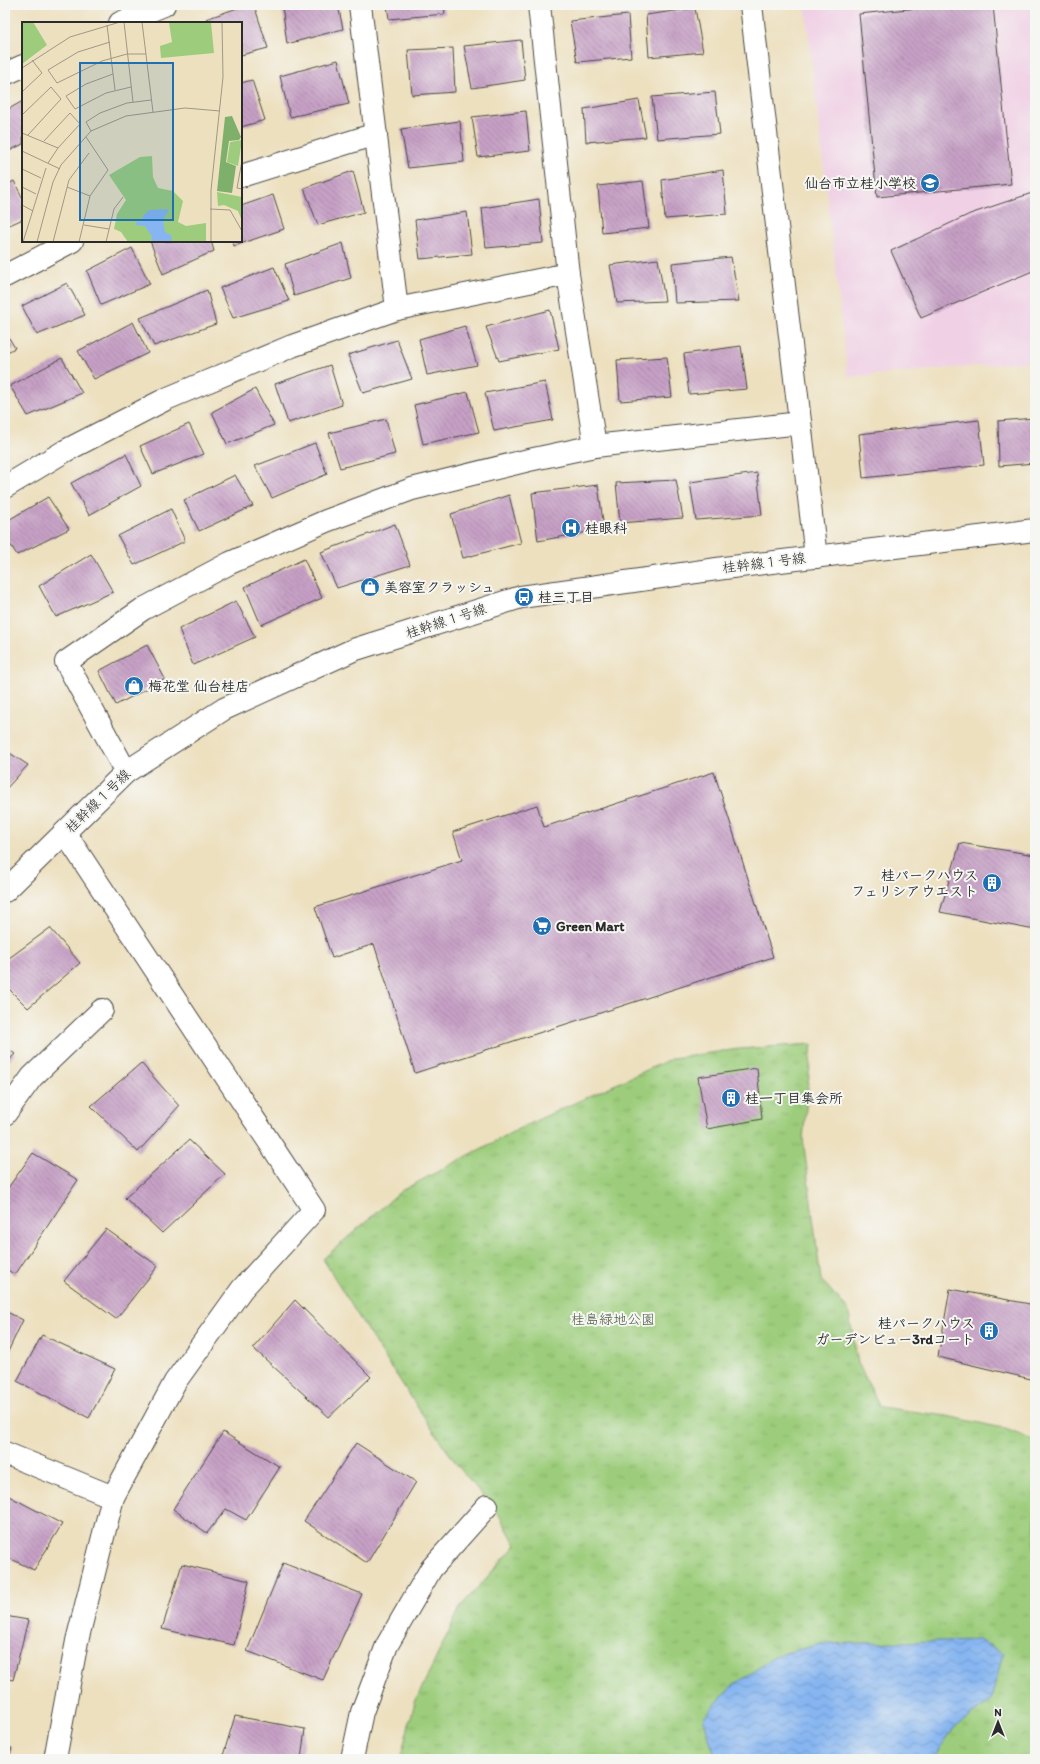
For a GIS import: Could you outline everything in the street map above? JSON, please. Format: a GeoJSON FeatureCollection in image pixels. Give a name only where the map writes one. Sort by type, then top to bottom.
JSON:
{"type":"FeatureCollection","features":[{"type":"Feature","properties":{"kind":"street"},"geometry":{"type":"LineString","coordinates":[[122,22],[164,5]]}},
{"type":"Feature","properties":{"kind":"street"},"geometry":{"type":"LineString","coordinates":[[360,5],[397,309]]}},
{"type":"Feature","properties":{"kind":"street"},"geometry":{"type":"LineString","coordinates":[[539,5],[568,274],[595,446]]}},
{"type":"Feature","properties":{"kind":"street"},"geometry":{"type":"LineString","coordinates":[[751,5],[816,557]]}},
{"type":"Feature","properties":{"kind":"street"},"geometry":{"type":"LineString","coordinates":[[5,74],[22,66]]}},
{"type":"Feature","properties":{"kind":"street"},"geometry":{"type":"LineString","coordinates":[[242,176],[376,134]]}},
{"type":"Feature","properties":{"kind":"street"},"geometry":{"type":"LineString","coordinates":[[5,276],[70,242]]}},
{"type":"Feature","properties":{"kind":"street"},"geometry":{"type":"LineString","coordinates":[[5,487],[65,451],[166,399],[292,346],[397,309],[568,274]]}},
{"type":"Feature","properties":{"kind":"street"},"geometry":{"type":"LineString","coordinates":[[126,772],[66,662],[143,609],[230,563],[326,521],[412,489],[529,460],[595,446],[800,423]]}},
{"type":"Feature","properties":{"kind":"street","name":"桂幹線１号線"},"geometry":{"type":"LineString","coordinates":[[5,891],[126,772],[224,709],[353,650],[521,597],[816,557],[1035,530]]}},
{"type":"Feature","properties":{"kind":"street"},"geometry":{"type":"LineString","coordinates":[[55,1759],[77,1641],[113,1497],[175,1382],[242,1289],[314,1210],[65,833]]}},
{"type":"Feature","properties":{"kind":"street"},"geometry":{"type":"LineString","coordinates":[[5,1114],[32,1077],[102,1010]]}},
{"type":"Feature","properties":{"kind":"street"},"geometry":{"type":"LineString","coordinates":[[5,1454],[113,1497]]}},
{"type":"Feature","properties":{"kind":"street"},"geometry":{"type":"LineString","coordinates":[[352,1759],[362,1712],[387,1645],[431,1569],[487,1506]]}},
{"type":"Feature","properties":{"kind":"shaded area","name":"仙台市立桂小学校"},"geometry":{"type":"Polygon","coordinates":[[[805,5],[1035,5],[1035,361],[848,377],[805,5]]]}},
{"type":"Feature","properties":{"kind":"green space","name":"桂島緑地公園"},"geometry":{"type":"Polygon","coordinates":[[[812,1044],[803,1139],[821,1280],[848,1309],[858,1363],[880,1407],[947,1416],[1003,1428],[1035,1441],[1035,1759],[400,1759],[415,1702],[461,1606],[516,1545],[499,1515],[458,1466],[432,1429],[370,1335],[323,1259],[401,1191],[524,1126],[673,1058],[739,1049],[812,1044]]]}},
{"type":"Feature","properties":{"kind":"water"},"geometry":{"type":"Polygon","coordinates":[[[979,1640],[1003,1653],[991,1700],[955,1727],[937,1754],[939,1759],[713,1759],[715,1756],[703,1718],[731,1687],[777,1655],[821,1644],[979,1640]]]}},
{"type":"Feature","properties":{"kind":"building"},"geometry":{"type":"Polygon","coordinates":[[[246,5],[254,5],[268,48],[242,55],[242,22],[207,22],[206,19],[246,5]]]}},
{"type":"Feature","properties":{"kind":"building"},"geometry":{"type":"Polygon","coordinates":[[[282,5],[338,5],[343,29],[287,44],[282,5]]]}},
{"type":"Feature","properties":{"kind":"building"},"geometry":{"type":"Polygon","coordinates":[[[387,5],[444,5],[445,14],[389,19],[387,5]]]}},
{"type":"Feature","properties":{"kind":"building"},"geometry":{"type":"Polygon","coordinates":[[[947,5],[993,5],[1011,184],[877,197],[859,14],[947,5]]]}},
{"type":"Feature","properties":{"kind":"building"},"geometry":{"type":"Polygon","coordinates":[[[695,8],[703,52],[649,57],[646,15],[695,8]]]}},
{"type":"Feature","properties":{"kind":"building"},"geometry":{"type":"Polygon","coordinates":[[[628,15],[631,57],[577,62],[570,21],[628,15]]]}},
{"type":"Feature","properties":{"kind":"building"},"geometry":{"type":"Polygon","coordinates":[[[521,40],[525,80],[472,88],[464,46],[521,40]]]}},
{"type":"Feature","properties":{"kind":"building"},"geometry":{"type":"Polygon","coordinates":[[[453,48],[455,92],[412,95],[408,50],[453,48]]]}},
{"type":"Feature","properties":{"kind":"building"},"geometry":{"type":"Polygon","coordinates":[[[338,60],[349,104],[290,117],[280,76],[338,60]]]}},
{"type":"Feature","properties":{"kind":"building"},"geometry":{"type":"Polygon","coordinates":[[[252,80],[265,120],[242,127],[242,83],[252,80]]]}},
{"type":"Feature","properties":{"kind":"building"},"geometry":{"type":"Polygon","coordinates":[[[715,92],[720,134],[657,139],[652,97],[715,92]]]}},
{"type":"Feature","properties":{"kind":"building"},"geometry":{"type":"Polygon","coordinates":[[[639,100],[646,137],[586,142],[584,109],[639,100]]]}},
{"type":"Feature","properties":{"kind":"building"},"geometry":{"type":"Polygon","coordinates":[[[22,102],[22,144],[9,151],[5,140],[5,111],[22,102]]]}},
{"type":"Feature","properties":{"kind":"building"},"geometry":{"type":"Polygon","coordinates":[[[526,111],[530,151],[478,157],[472,117],[526,111]]]}},
{"type":"Feature","properties":{"kind":"building"},"geometry":{"type":"Polygon","coordinates":[[[460,121],[464,162],[408,168],[401,129],[460,121]]]}},
{"type":"Feature","properties":{"kind":"building"},"geometry":{"type":"Polygon","coordinates":[[[723,170],[727,214],[665,219],[662,180],[723,170]]]}},
{"type":"Feature","properties":{"kind":"building"},"geometry":{"type":"Polygon","coordinates":[[[353,171],[364,212],[318,225],[304,188],[353,171]]]}},
{"type":"Feature","properties":{"kind":"building"},"geometry":{"type":"Polygon","coordinates":[[[14,181],[22,197],[22,219],[5,227],[5,186],[14,181]]]}},
{"type":"Feature","properties":{"kind":"building"},"geometry":{"type":"Polygon","coordinates":[[[643,181],[649,228],[602,233],[598,186],[643,181]]]}},
{"type":"Feature","properties":{"kind":"building"},"geometry":{"type":"Polygon","coordinates":[[[1035,192],[1035,270],[921,318],[891,251],[970,214],[1035,192]]]}},
{"type":"Feature","properties":{"kind":"building"},"geometry":{"type":"Polygon","coordinates":[[[273,195],[284,229],[234,246],[232,242],[242,242],[242,206],[273,195]]]}},
{"type":"Feature","properties":{"kind":"building"},"geometry":{"type":"Polygon","coordinates":[[[539,199],[543,243],[486,248],[482,208],[539,199]]]}},
{"type":"Feature","properties":{"kind":"building"},"geometry":{"type":"Polygon","coordinates":[[[467,212],[472,254],[420,259],[415,220],[467,212]]]}},
{"type":"Feature","properties":{"kind":"building"},"geometry":{"type":"Polygon","coordinates":[[[150,242],[211,242],[214,251],[163,274],[150,242]]]}},
{"type":"Feature","properties":{"kind":"building"},"geometry":{"type":"Polygon","coordinates":[[[343,243],[351,278],[294,296],[285,264],[343,243]]]}},
{"type":"Feature","properties":{"kind":"building"},"geometry":{"type":"Polygon","coordinates":[[[132,248],[150,284],[101,305],[87,271],[132,248]]]}},
{"type":"Feature","properties":{"kind":"building"},"geometry":{"type":"Polygon","coordinates":[[[731,257],[739,301],[675,303],[672,263],[731,257]]]}},
{"type":"Feature","properties":{"kind":"building"},"geometry":{"type":"Polygon","coordinates":[[[658,259],[665,301],[617,303],[610,265],[658,259]]]}},
{"type":"Feature","properties":{"kind":"building"},"geometry":{"type":"Polygon","coordinates":[[[274,267],[289,301],[233,318],[220,288],[274,267]]]}},
{"type":"Feature","properties":{"kind":"building"},"geometry":{"type":"Polygon","coordinates":[[[67,283],[85,315],[37,335],[22,306],[67,283]]]}},
{"type":"Feature","properties":{"kind":"building"},"geometry":{"type":"Polygon","coordinates":[[[207,290],[216,324],[154,346],[140,318],[207,290]]]}},
{"type":"Feature","properties":{"kind":"building"},"geometry":{"type":"Polygon","coordinates":[[[550,310],[559,349],[499,361],[486,327],[550,310]]]}},
{"type":"Feature","properties":{"kind":"building"},"geometry":{"type":"Polygon","coordinates":[[[133,322],[148,353],[94,379],[78,351],[133,322]]]}},
{"type":"Feature","properties":{"kind":"building"},"geometry":{"type":"Polygon","coordinates":[[[465,326],[477,365],[427,375],[419,339],[465,326]]]}},
{"type":"Feature","properties":{"kind":"building"},"geometry":{"type":"Polygon","coordinates":[[[5,331],[15,348],[5,353],[5,331]]]}},
{"type":"Feature","properties":{"kind":"building"},"geometry":{"type":"Polygon","coordinates":[[[397,340],[412,379],[363,393],[348,355],[397,340]]]}},
{"type":"Feature","properties":{"kind":"building"},"geometry":{"type":"Polygon","coordinates":[[[741,346],[747,389],[689,394],[684,354],[741,346]]]}},
{"type":"Feature","properties":{"kind":"building"},"geometry":{"type":"Polygon","coordinates":[[[667,357],[672,397],[620,401],[617,360],[667,357]]]}},
{"type":"Feature","properties":{"kind":"building"},"geometry":{"type":"Polygon","coordinates":[[[62,358],[82,393],[28,416],[10,386],[62,358]]]}},
{"type":"Feature","properties":{"kind":"building"},"geometry":{"type":"Polygon","coordinates":[[[330,365],[342,405],[288,423],[275,384],[330,365]]]}},
{"type":"Feature","properties":{"kind":"building"},"geometry":{"type":"Polygon","coordinates":[[[545,382],[553,420],[494,431],[485,393],[545,382]]]}},
{"type":"Feature","properties":{"kind":"building"},"geometry":{"type":"Polygon","coordinates":[[[255,389],[274,425],[227,444],[212,412],[255,389]]]}},
{"type":"Feature","properties":{"kind":"building"},"geometry":{"type":"Polygon","coordinates":[[[468,392],[479,432],[423,444],[414,405],[468,392]]]}},
{"type":"Feature","properties":{"kind":"building"},"geometry":{"type":"Polygon","coordinates":[[[1035,418],[1035,463],[999,466],[998,421],[1035,418]]]}},
{"type":"Feature","properties":{"kind":"building"},"geometry":{"type":"Polygon","coordinates":[[[386,419],[395,454],[340,468],[329,433],[386,419]]]}},
{"type":"Feature","properties":{"kind":"building"},"geometry":{"type":"Polygon","coordinates":[[[979,420],[984,465],[863,478],[859,434],[979,420]]]}},
{"type":"Feature","properties":{"kind":"building"},"geometry":{"type":"Polygon","coordinates":[[[189,424],[204,454],[153,474],[140,446],[189,424]]]}},
{"type":"Feature","properties":{"kind":"building"},"geometry":{"type":"Polygon","coordinates":[[[315,443],[327,474],[272,498],[255,466],[315,443]]]}},
{"type":"Feature","properties":{"kind":"building"},"geometry":{"type":"Polygon","coordinates":[[[126,454],[141,486],[89,515],[71,483],[126,454]]]}},
{"type":"Feature","properties":{"kind":"building"},"geometry":{"type":"Polygon","coordinates":[[[757,473],[762,515],[696,520],[690,482],[757,473]]]}},
{"type":"Feature","properties":{"kind":"building"},"geometry":{"type":"Polygon","coordinates":[[[235,475],[253,506],[199,531],[184,500],[235,475]]]}},
{"type":"Feature","properties":{"kind":"building"},"geometry":{"type":"Polygon","coordinates":[[[676,480],[683,518],[620,523],[616,483],[676,480]]]}},
{"type":"Feature","properties":{"kind":"building"},"geometry":{"type":"Polygon","coordinates":[[[598,485],[604,529],[538,541],[532,493],[598,485]]]}},
{"type":"Feature","properties":{"kind":"building"},"geometry":{"type":"Polygon","coordinates":[[[509,495],[521,543],[463,558],[451,514],[509,495]]]}},
{"type":"Feature","properties":{"kind":"building"},"geometry":{"type":"Polygon","coordinates":[[[48,497],[69,529],[17,555],[5,536],[5,522],[48,497]]]}},
{"type":"Feature","properties":{"kind":"building"},"geometry":{"type":"Polygon","coordinates":[[[171,509],[185,541],[134,565],[118,536],[171,509]]]}},
{"type":"Feature","properties":{"kind":"building"},"geometry":{"type":"Polygon","coordinates":[[[395,524],[410,565],[337,588],[321,552],[395,524]]]}},
{"type":"Feature","properties":{"kind":"building"},"geometry":{"type":"Polygon","coordinates":[[[91,554],[113,592],[56,617],[39,586],[91,554]]]}},
{"type":"Feature","properties":{"kind":"building"},"geometry":{"type":"Polygon","coordinates":[[[304,559],[322,598],[261,625],[245,587],[304,559]]]}},
{"type":"Feature","properties":{"kind":"building"},"geometry":{"type":"Polygon","coordinates":[[[236,601],[255,637],[193,665],[179,629],[236,601]]]}},
{"type":"Feature","properties":{"kind":"building"},"geometry":{"type":"Polygon","coordinates":[[[147,645],[165,679],[116,705],[99,671],[147,645]]]}},
{"type":"Feature","properties":{"kind":"building"},"geometry":{"type":"Polygon","coordinates":[[[5,750],[28,765],[5,790],[5,750]]]}},
{"type":"Feature","properties":{"kind":"building","name":"Green Mart"},"geometry":{"type":"Polygon","coordinates":[[[714,772],[773,957],[415,1073],[374,944],[332,958],[315,907],[462,860],[453,832],[537,805],[544,827],[714,772]]]}},
{"type":"Feature","properties":{"kind":"building","name":"桂パークハウス フェリシアウエスト"},"geometry":{"type":"Polygon","coordinates":[[[960,843],[1035,855],[1035,930],[940,912],[960,843]]]}},
{"type":"Feature","properties":{"kind":"building"},"geometry":{"type":"Polygon","coordinates":[[[50,928],[80,963],[28,1008],[5,985],[5,961],[50,928]]]}},
{"type":"Feature","properties":{"kind":"building"},"geometry":{"type":"Polygon","coordinates":[[[5,1047],[15,1054],[5,1065],[5,1047]]]}},
{"type":"Feature","properties":{"kind":"building"},"geometry":{"type":"Polygon","coordinates":[[[141,1063],[179,1106],[138,1152],[91,1106],[141,1063]]]}},
{"type":"Feature","properties":{"kind":"building","name":"桂一丁目集会所"},"geometry":{"type":"Polygon","coordinates":[[[757,1068],[762,1119],[707,1129],[698,1077],[757,1068]]]}},
{"type":"Feature","properties":{"kind":"building"},"geometry":{"type":"Polygon","coordinates":[[[189,1140],[225,1174],[162,1233],[125,1198],[189,1140]]]}},
{"type":"Feature","properties":{"kind":"building"},"geometry":{"type":"Polygon","coordinates":[[[33,1153],[78,1180],[15,1275],[5,1268],[5,1192],[33,1153]]]}},
{"type":"Feature","properties":{"kind":"building"},"geometry":{"type":"Polygon","coordinates":[[[106,1229],[158,1266],[116,1319],[64,1281],[106,1229]]]}},
{"type":"Feature","properties":{"kind":"building","name":"桂パークハウス ガーデンビュー3rdコート"},"geometry":{"type":"Polygon","coordinates":[[[950,1289],[1035,1305],[1035,1380],[938,1357],[950,1289]]]}},
{"type":"Feature","properties":{"kind":"building"},"geometry":{"type":"Polygon","coordinates":[[[295,1300],[371,1377],[329,1417],[253,1348],[295,1300]]]}},
{"type":"Feature","properties":{"kind":"building"},"geometry":{"type":"Polygon","coordinates":[[[5,1311],[23,1320],[5,1358],[5,1311]]]}},
{"type":"Feature","properties":{"kind":"building"},"geometry":{"type":"Polygon","coordinates":[[[42,1335],[115,1369],[89,1418],[17,1381],[42,1335]]]}},
{"type":"Feature","properties":{"kind":"building"},"geometry":{"type":"Polygon","coordinates":[[[223,1432],[280,1467],[246,1520],[226,1509],[207,1533],[173,1509],[223,1432]]]}},
{"type":"Feature","properties":{"kind":"building"},"geometry":{"type":"Polygon","coordinates":[[[356,1443],[416,1482],[367,1563],[304,1521],[356,1443]]]}},
{"type":"Feature","properties":{"kind":"building"},"geometry":{"type":"Polygon","coordinates":[[[5,1494],[62,1524],[34,1570],[5,1556],[5,1494]]]}},
{"type":"Feature","properties":{"kind":"building"},"geometry":{"type":"Polygon","coordinates":[[[283,1563],[362,1594],[323,1680],[247,1651],[283,1563]]]}},
{"type":"Feature","properties":{"kind":"building"},"geometry":{"type":"Polygon","coordinates":[[[182,1564],[249,1581],[234,1645],[162,1629],[182,1564]]]}},
{"type":"Feature","properties":{"kind":"building"},"geometry":{"type":"Polygon","coordinates":[[[5,1616],[28,1620],[13,1680],[5,1678],[5,1616]]]}},
{"type":"Feature","properties":{"kind":"building"},"geometry":{"type":"Polygon","coordinates":[[[235,1716],[305,1729],[301,1759],[222,1759],[235,1716]]]}},
{"type":"Feature","properties":{"kind":"building"},"geometry":{"type":"Polygon","coordinates":[[[5,1746],[12,1748],[9,1759],[5,1759],[5,1746]]]}},
{"type":"Feature","properties":{"kind":"place","name":"仙台市立桂小学校"},"geometry":{"type":"Point","coordinates":[930,183]}},
{"type":"Feature","properties":{"kind":"place","name":"桂眼科"},"geometry":{"type":"Point","coordinates":[571,528]}},
{"type":"Feature","properties":{"kind":"place","name":"美容室クラッシュ"},"geometry":{"type":"Point","coordinates":[370,587]}},
{"type":"Feature","properties":{"kind":"place","name":"桂三丁目"},"geometry":{"type":"Point","coordinates":[524,597]}},
{"type":"Feature","properties":{"kind":"place","name":"梅花堂 仙台桂店"},"geometry":{"type":"Point","coordinates":[134,686]}},
{"type":"Feature","properties":{"kind":"place","name":"桂パークハウス フェリシアウエスト"},"geometry":{"type":"Point","coordinates":[992,883]}},
{"type":"Feature","properties":{"kind":"place","name":"Green Mart"},"geometry":{"type":"Point","coordinates":[542,926]}},
{"type":"Feature","properties":{"kind":"place","name":"桂一丁目集会所"},"geometry":{"type":"Point","coordinates":[731,1098]}},
{"type":"Feature","properties":{"kind":"place","name":"桂パークハウス ガーデンビュー3rdコート"},"geometry":{"type":"Point","coordinates":[989,1331]}}]}
